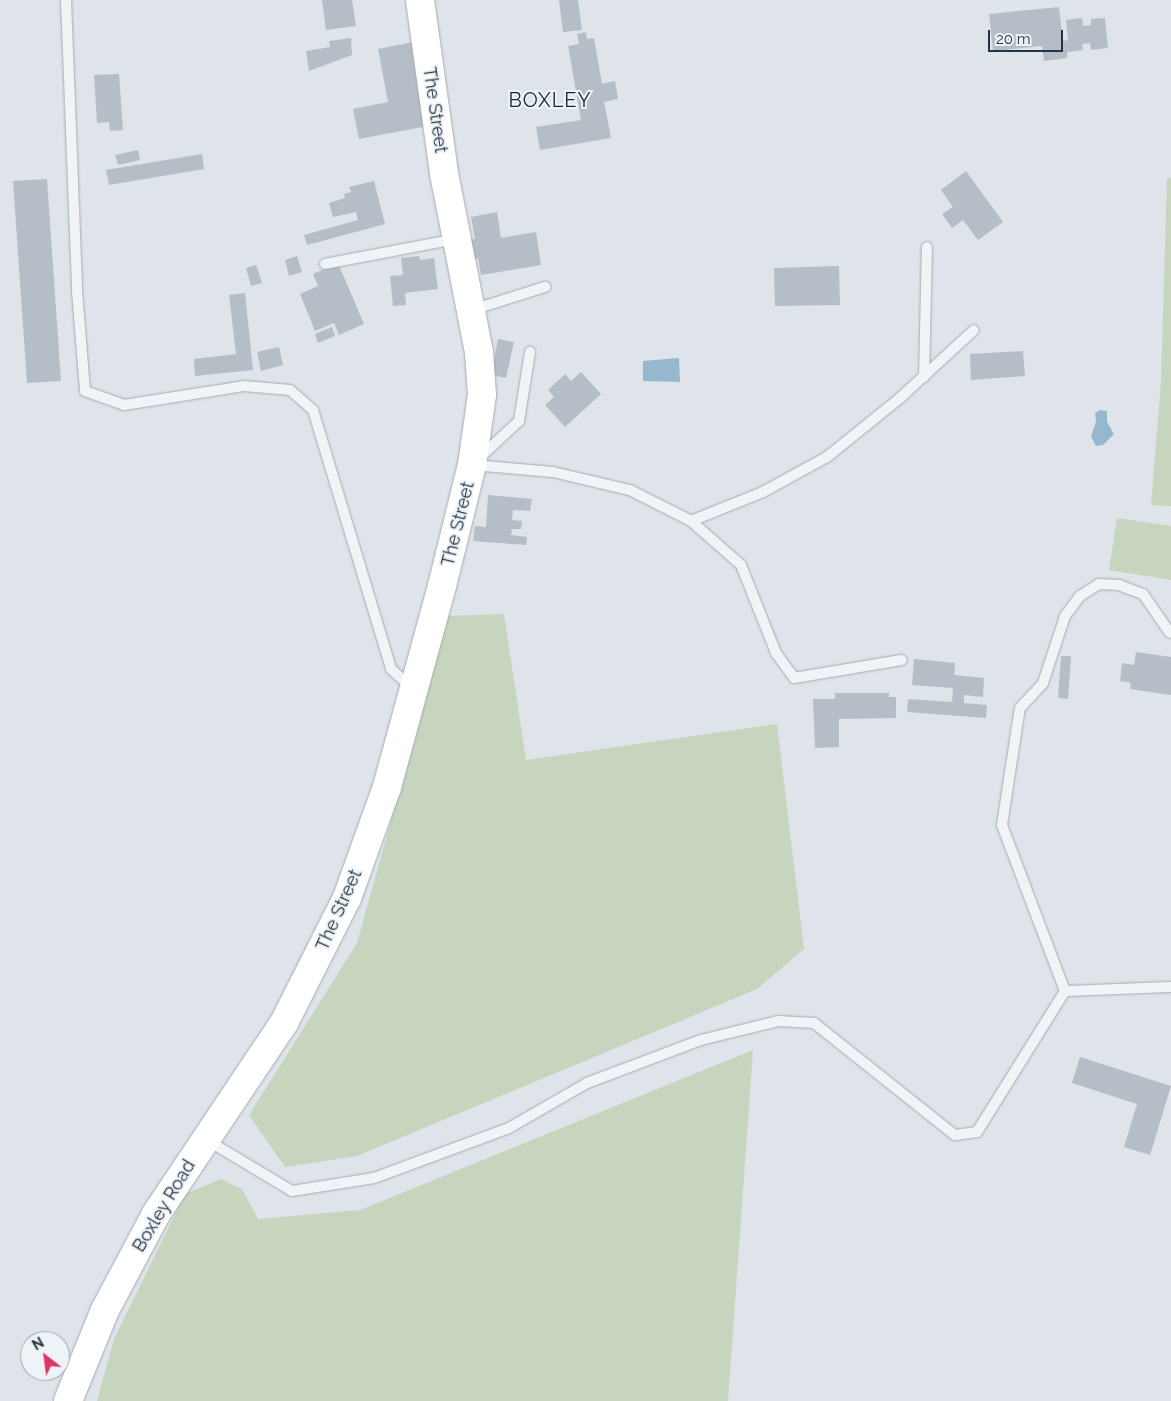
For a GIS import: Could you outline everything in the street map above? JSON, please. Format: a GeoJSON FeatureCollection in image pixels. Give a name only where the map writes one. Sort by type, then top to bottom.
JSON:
{"type":"FeatureCollection","features":[{"type":"Feature","properties":{"kind":"street","name":"The Street"},"geometry":{"type":"LineString","coordinates":[[284,1023],[347,898],[387,787],[415,692],[472,465],[482,395],[479,352],[443,164],[420,0]]}},
{"type":"Feature","properties":{"kind":"street","name":"Boxley Road"},"geometry":{"type":"LineString","coordinates":[[68,1401],[105,1310],[156,1214],[204,1138],[284,1023]]}},
{"type":"Feature","properties":{"kind":"lane"},"geometry":{"type":"LineString","coordinates":[[66,0],[77,291],[85,392],[124,405],[244,386],[290,390],[313,410],[392,669],[415,692]]}},
{"type":"Feature","properties":{"kind":"lane"},"geometry":{"type":"LineString","coordinates":[[325,264],[457,239]]}},
{"type":"Feature","properties":{"kind":"lane"},"geometry":{"type":"LineString","coordinates":[[924,377],[927,247]]}},
{"type":"Feature","properties":{"kind":"lane"},"geometry":{"type":"LineString","coordinates":[[471,310],[545,287]]}},
{"type":"Feature","properties":{"kind":"lane"},"geometry":{"type":"LineString","coordinates":[[691,521],[763,492],[827,457],[924,377],[974,330]]}},
{"type":"Feature","properties":{"kind":"lane"},"geometry":{"type":"LineString","coordinates":[[472,465],[519,421],[530,352]]}},
{"type":"Feature","properties":{"kind":"lane"},"geometry":{"type":"LineString","coordinates":[[472,465],[553,472],[630,490],[691,521],[740,565],[776,653],[794,678],[901,660]]}},
{"type":"Feature","properties":{"kind":"lane"},"geometry":{"type":"LineString","coordinates":[[1065,991],[1002,825],[1020,708],[1043,683],[1065,616],[1080,596],[1099,584],[1119,584],[1143,594],[1170,633]]}},
{"type":"Feature","properties":{"kind":"lane"},"geometry":{"type":"LineString","coordinates":[[1065,991],[1171,987]]}},
{"type":"Feature","properties":{"kind":"lane"},"geometry":{"type":"LineString","coordinates":[[204,1138],[292,1192],[374,1178],[509,1128],[596,1080],[701,1040],[778,1021],[814,1023],[955,1135],[977,1132],[1065,991]]}},
{"type":"Feature","properties":{"kind":"green space"},"geometry":{"type":"Polygon","coordinates":[[[1171,177],[1171,506],[1151,505],[1161,381],[1167,179],[1171,177]]]}},
{"type":"Feature","properties":{"kind":"green space"},"geometry":{"type":"Polygon","coordinates":[[[1117,518],[1171,526],[1171,580],[1109,570],[1117,518]]]}},
{"type":"Feature","properties":{"kind":"green space"},"geometry":{"type":"Polygon","coordinates":[[[504,614],[526,760],[777,724],[804,949],[757,989],[357,1156],[285,1167],[249,1115],[357,943],[448,616],[504,614]]]}},
{"type":"Feature","properties":{"kind":"green space"},"geometry":{"type":"Polygon","coordinates":[[[753,1050],[728,1401],[97,1401],[114,1339],[185,1194],[221,1179],[242,1189],[258,1219],[360,1210],[753,1050]]]}},
{"type":"Feature","properties":{"kind":"water"},"geometry":{"type":"Polygon","coordinates":[[[679,358],[680,382],[643,381],[643,361],[679,358]]]}},
{"type":"Feature","properties":{"kind":"water"},"geometry":{"type":"Polygon","coordinates":[[[1100,410],[1107,411],[1107,422],[1114,434],[1103,445],[1096,446],[1091,436],[1096,422],[1095,413],[1100,410]]]}},
{"type":"Feature","properties":{"kind":"building"},"geometry":{"type":"Polygon","coordinates":[[[322,0],[352,0],[356,26],[326,30],[322,0]]]}},
{"type":"Feature","properties":{"kind":"building"},"geometry":{"type":"Polygon","coordinates":[[[559,0],[578,0],[582,30],[563,32],[559,0]]]}},
{"type":"Feature","properties":{"kind":"building"},"geometry":{"type":"Polygon","coordinates":[[[1059,7],[1063,41],[1068,40],[1066,20],[1082,18],[1083,26],[1091,25],[1091,19],[1105,18],[1108,48],[1091,50],[1090,43],[1082,44],[1083,50],[1067,52],[1067,58],[1044,61],[1042,46],[993,51],[989,14],[1059,7]]]}},
{"type":"Feature","properties":{"kind":"building"},"geometry":{"type":"Polygon","coordinates":[[[586,32],[587,39],[594,38],[602,84],[615,81],[618,99],[604,102],[611,138],[540,150],[536,127],[581,120],[568,46],[579,44],[577,34],[586,32]]]}},
{"type":"Feature","properties":{"kind":"building"},"geometry":{"type":"Polygon","coordinates":[[[351,38],[352,55],[309,71],[306,51],[330,47],[329,41],[351,38]]]}},
{"type":"Feature","properties":{"kind":"building"},"geometry":{"type":"Polygon","coordinates":[[[413,42],[428,126],[359,139],[353,109],[388,102],[378,49],[413,42]]]}},
{"type":"Feature","properties":{"kind":"building"},"geometry":{"type":"Polygon","coordinates":[[[119,74],[123,130],[110,131],[109,122],[97,123],[94,75],[119,74]]]}},
{"type":"Feature","properties":{"kind":"building"},"geometry":{"type":"Polygon","coordinates":[[[138,150],[140,160],[118,165],[115,155],[138,150]]]}},
{"type":"Feature","properties":{"kind":"building"},"geometry":{"type":"Polygon","coordinates":[[[202,154],[204,169],[109,185],[106,170],[202,154]]]}},
{"type":"Feature","properties":{"kind":"building"},"geometry":{"type":"Polygon","coordinates":[[[966,171],[1003,222],[978,240],[963,220],[952,228],[942,214],[953,207],[941,190],[966,171]]]}},
{"type":"Feature","properties":{"kind":"building"},"geometry":{"type":"Polygon","coordinates":[[[47,179],[61,381],[27,383],[13,181],[47,179]]]}},
{"type":"Feature","properties":{"kind":"building"},"geometry":{"type":"Polygon","coordinates":[[[374,181],[385,224],[307,245],[304,235],[358,220],[356,212],[333,217],[329,203],[345,198],[344,194],[351,192],[349,187],[374,181]]]}},
{"type":"Feature","properties":{"kind":"building"},"geometry":{"type":"Polygon","coordinates":[[[497,212],[501,238],[536,232],[541,265],[481,275],[478,258],[467,261],[464,241],[475,239],[471,217],[497,212]]]}},
{"type":"Feature","properties":{"kind":"building"},"geometry":{"type":"Polygon","coordinates":[[[297,256],[302,272],[289,276],[285,260],[297,256]]]}},
{"type":"Feature","properties":{"kind":"building"},"geometry":{"type":"Polygon","coordinates":[[[419,256],[420,260],[434,258],[438,289],[405,293],[406,305],[393,306],[390,276],[403,275],[401,258],[419,256]]]}},
{"type":"Feature","properties":{"kind":"building"},"geometry":{"type":"Polygon","coordinates":[[[338,263],[364,324],[339,335],[334,323],[315,331],[300,294],[318,286],[313,274],[338,263]]]}},
{"type":"Feature","properties":{"kind":"building"},"geometry":{"type":"Polygon","coordinates":[[[256,265],[262,283],[251,286],[246,268],[256,265]]]}},
{"type":"Feature","properties":{"kind":"building"},"geometry":{"type":"Polygon","coordinates":[[[839,266],[840,305],[775,306],[774,268],[839,266]]]}},
{"type":"Feature","properties":{"kind":"building"},"geometry":{"type":"Polygon","coordinates":[[[245,293],[253,370],[195,376],[194,359],[236,354],[229,295],[245,293]]]}},
{"type":"Feature","properties":{"kind":"building"},"geometry":{"type":"Polygon","coordinates":[[[332,327],[335,336],[318,343],[315,334],[332,327]]]}},
{"type":"Feature","properties":{"kind":"building"},"geometry":{"type":"Polygon","coordinates":[[[498,339],[514,342],[506,378],[491,375],[498,339]]]}},
{"type":"Feature","properties":{"kind":"building"},"geometry":{"type":"Polygon","coordinates":[[[279,347],[283,365],[261,371],[257,352],[279,347]]]}},
{"type":"Feature","properties":{"kind":"building"},"geometry":{"type":"Polygon","coordinates":[[[1023,351],[1025,376],[971,380],[970,354],[1023,351]]]}},
{"type":"Feature","properties":{"kind":"building"},"geometry":{"type":"Polygon","coordinates":[[[581,372],[601,394],[565,427],[545,405],[554,397],[548,390],[565,374],[571,381],[581,372]]]}},
{"type":"Feature","properties":{"kind":"building"},"geometry":{"type":"Polygon","coordinates":[[[488,495],[532,499],[530,511],[513,510],[512,520],[522,521],[521,529],[512,529],[511,535],[527,537],[526,545],[473,541],[475,526],[486,527],[488,495]]]}},
{"type":"Feature","properties":{"kind":"building"},"geometry":{"type":"Polygon","coordinates":[[[1136,652],[1171,657],[1171,695],[1130,689],[1131,683],[1120,681],[1122,663],[1134,665],[1136,652]]]}},
{"type":"Feature","properties":{"kind":"building"},"geometry":{"type":"Polygon","coordinates":[[[1061,656],[1071,656],[1068,699],[1058,698],[1061,656]]]}},
{"type":"Feature","properties":{"kind":"building"},"geometry":{"type":"Polygon","coordinates":[[[914,659],[955,663],[954,675],[984,678],[983,697],[964,695],[964,703],[987,705],[986,718],[907,712],[908,699],[952,702],[953,688],[912,685],[914,659]]]}},
{"type":"Feature","properties":{"kind":"building"},"geometry":{"type":"Polygon","coordinates":[[[835,693],[889,693],[889,697],[896,697],[896,718],[839,719],[839,747],[815,748],[813,699],[835,699],[835,693]]]}},
{"type":"Feature","properties":{"kind":"building"},"geometry":{"type":"Polygon","coordinates":[[[1080,1057],[1171,1086],[1150,1155],[1124,1147],[1137,1104],[1072,1083],[1080,1057]]]}},
{"type":"Feature","properties":{"kind":"district","name":"BOXLEY"},"geometry":{"type":"Point","coordinates":[550,100]}}]}
